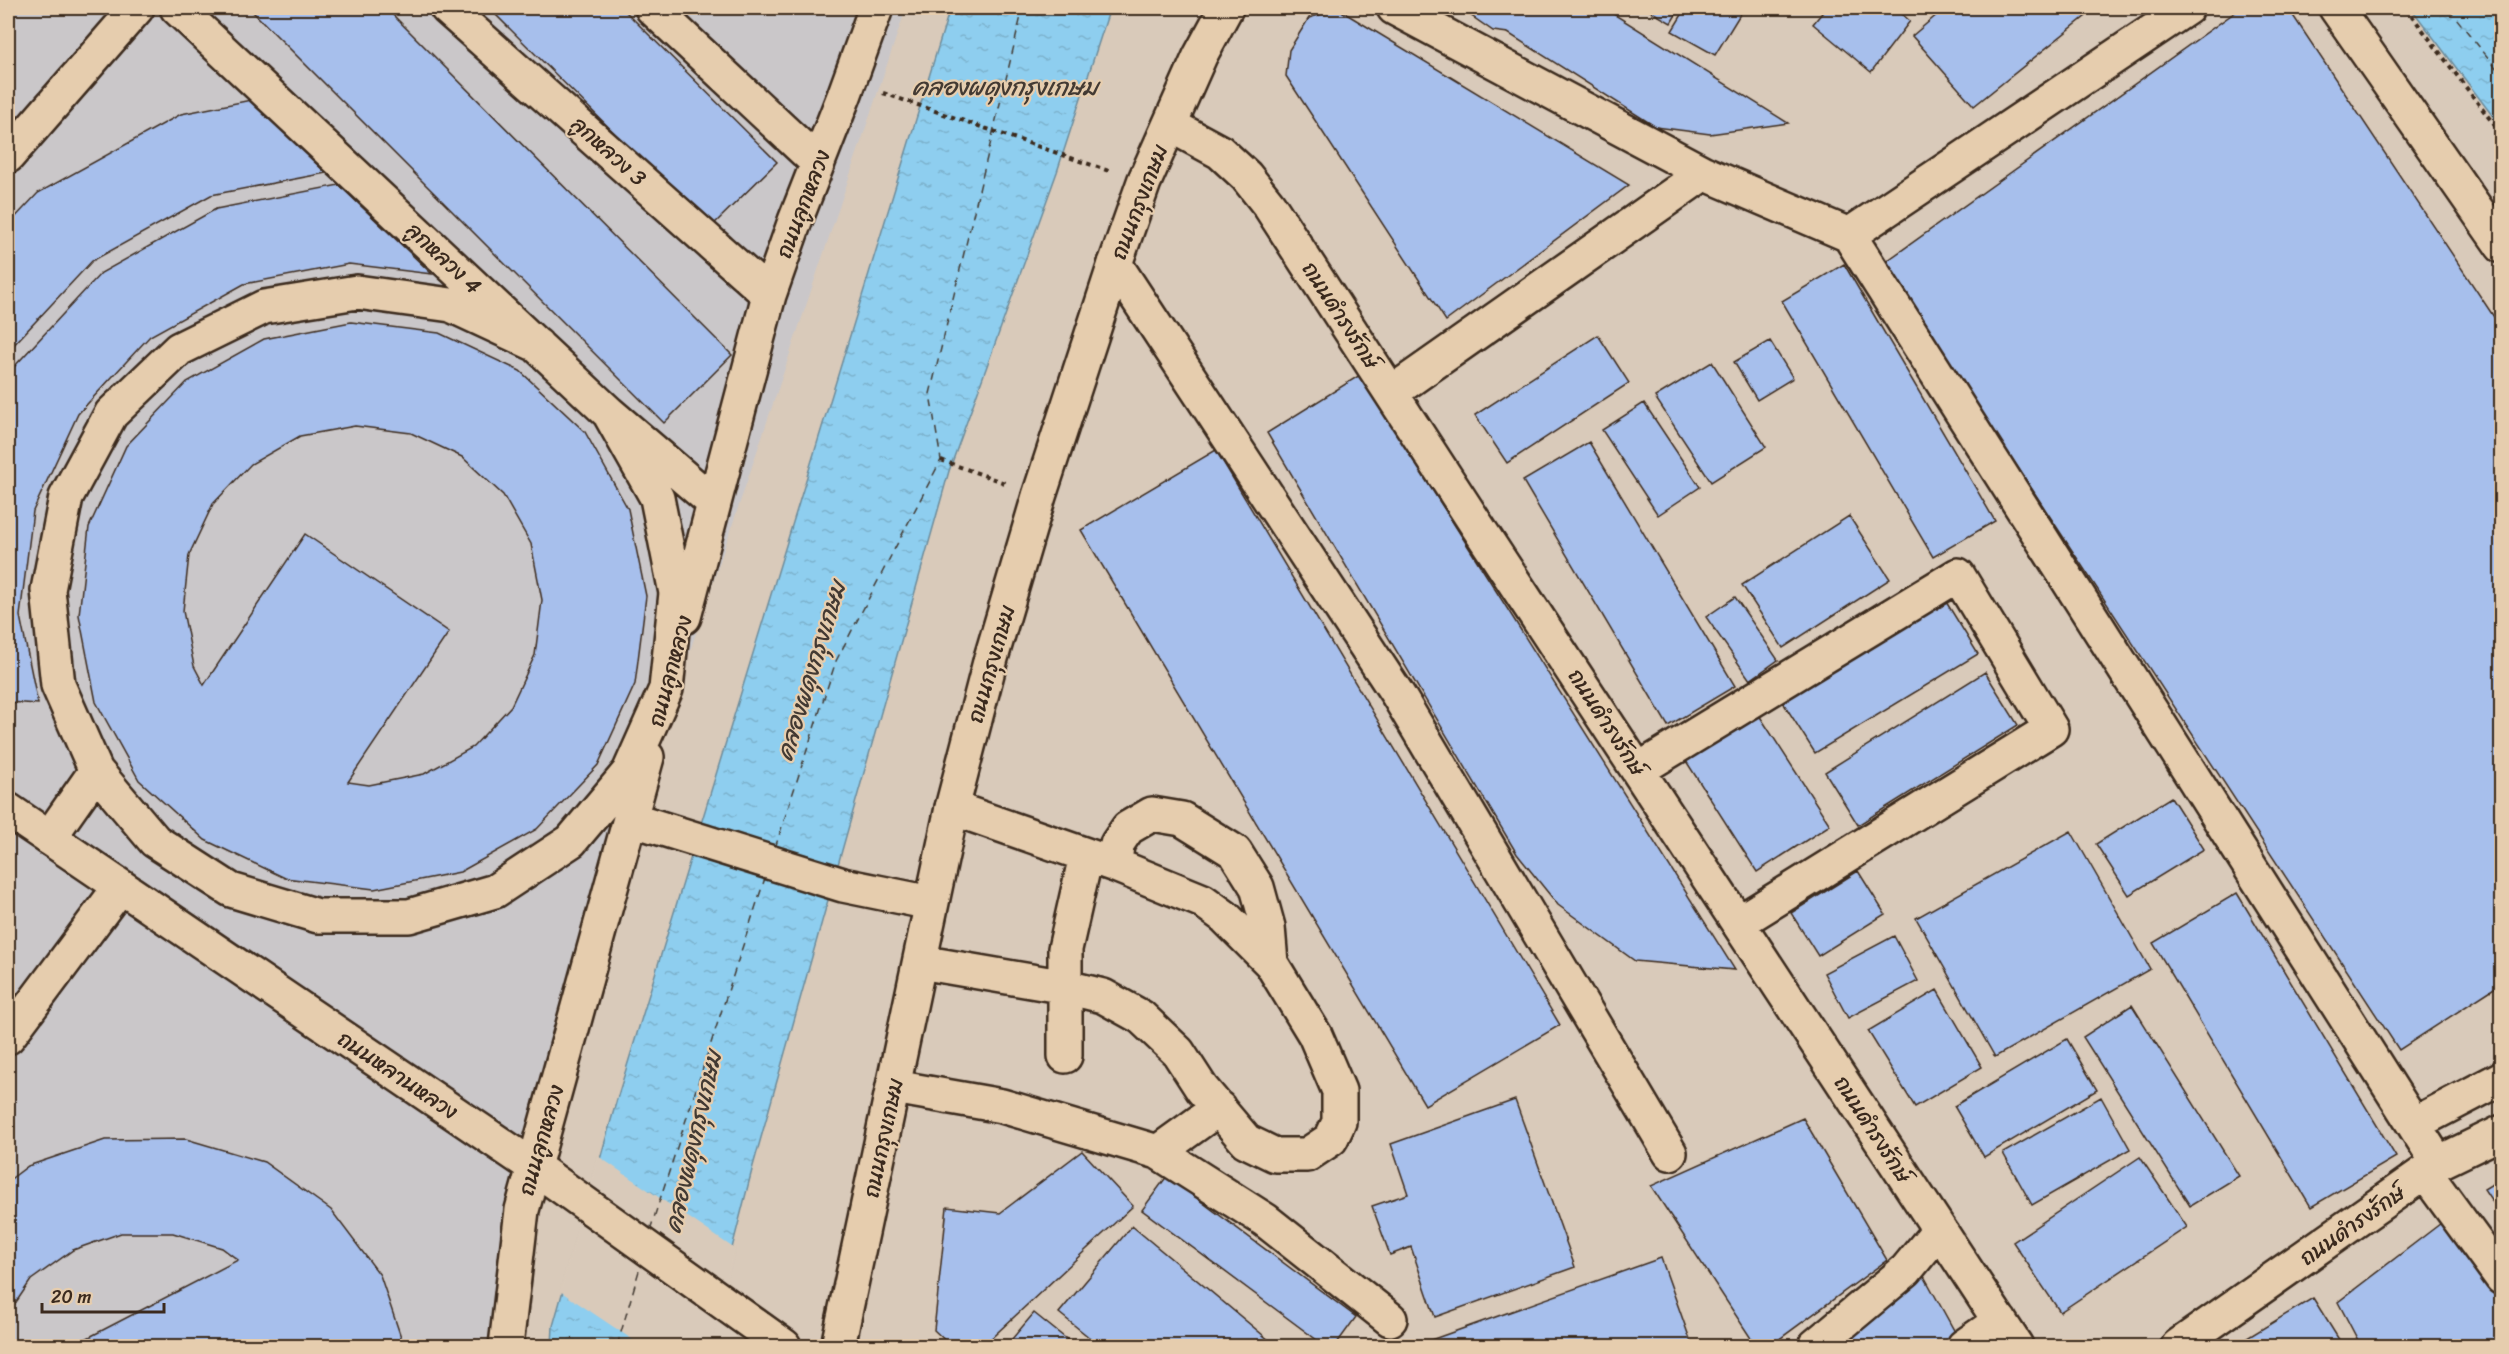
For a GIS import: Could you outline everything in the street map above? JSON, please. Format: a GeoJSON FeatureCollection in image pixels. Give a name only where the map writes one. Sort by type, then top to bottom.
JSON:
{"type":"FeatureCollection","features":[{"type":"Feature","properties":{"kind":"street"},"geometry":{"type":"LineString","coordinates":[[8,156],[137,8]]}},
{"type":"Feature","properties":{"kind":"street","name":"ลูกหลวง 4"},"geometry":{"type":"LineString","coordinates":[[177,8],[609,413],[714,503]]}},
{"type":"Feature","properties":{"kind":"street","name":"ลูกหลวง 3"},"geometry":{"type":"LineString","coordinates":[[447,8],[769,295]]}},
{"type":"Feature","properties":{"kind":"street"},"geometry":{"type":"LineString","coordinates":[[652,8],[818,163]]}},
{"type":"Feature","properties":{"kind":"street","name":"ถนนลูกหลวง"},"geometry":{"type":"LineString","coordinates":[[506,1347],[522,1210],[631,819],[769,295],[876,8]]}},
{"type":"Feature","properties":{"kind":"street","name":"ถนนกรุงเกษม"},"geometry":{"type":"LineString","coordinates":[[838,1347],[952,808],[991,658],[1114,264],[1144,182],[1200,56],[1226,8]]}},
{"type":"Feature","properties":{"kind":"street"},"geometry":{"type":"LineString","coordinates":[[1394,8],[1704,173],[1849,235],[2414,1124],[2432,1168],[2502,1278]]}},
{"type":"Feature","properties":{"kind":"street"},"geometry":{"type":"LineString","coordinates":[[1849,235],[2187,8]]}},
{"type":"Feature","properties":{"kind":"street"},"geometry":{"type":"LineString","coordinates":[[2336,8],[2502,246]]}},
{"type":"Feature","properties":{"kind":"street","name":"ถนนดำรงรักษ์"},"geometry":{"type":"LineString","coordinates":[[1170,125],[1220,152],[1269,205],[2008,1334]]}},
{"type":"Feature","properties":{"kind":"street"},"geometry":{"type":"LineString","coordinates":[[1391,393],[1704,173]]}},
{"type":"Feature","properties":{"kind":"street"},"geometry":{"type":"LineString","coordinates":[[1114,264],[1398,695],[1670,1153]]}},
{"type":"Feature","properties":{"kind":"street"},"geometry":{"type":"LineString","coordinates":[[537,345],[451,305],[357,291],[264,307],[179,349],[111,414],[66,498],[48,590],[58,685],[96,771],[155,841],[231,890],[318,916],[409,916],[495,891],[571,841],[629,772],[666,689],[676,593],[657,498],[609,413]]}},
{"type":"Feature","properties":{"kind":"street"},"geometry":{"type":"LineString","coordinates":[[1638,770],[1958,575],[2051,729],[1738,923]]}},
{"type":"Feature","properties":{"kind":"street"},"geometry":{"type":"LineString","coordinates":[[49,838],[96,771]]}},
{"type":"Feature","properties":{"kind":"street"},"geometry":{"type":"LineString","coordinates":[[920,962],[1066,987],[1103,996],[1141,1017],[1178,1052],[1246,1141],[1275,1155],[1307,1155],[1331,1139],[1339,1122],[1339,1091],[1315,1035],[1270,963],[1225,917],[1203,901],[1100,860],[952,808]]}},
{"type":"Feature","properties":{"kind":"street","name":"ถนนหลานหลวง"},"geometry":{"type":"LineString","coordinates":[[8,810],[534,1167],[784,1347]]}},
{"type":"Feature","properties":{"kind":"street"},"geometry":{"type":"LineString","coordinates":[[1065,1056],[1065,949],[1100,860],[1117,844],[1128,828],[1152,814],[1182,819],[1235,852],[1257,887],[1268,927],[1270,963]]}},
{"type":"Feature","properties":{"kind":"street"},"geometry":{"type":"LineString","coordinates":[[631,819],[843,885],[931,903]]}},
{"type":"Feature","properties":{"kind":"street"},"geometry":{"type":"LineString","coordinates":[[8,1037],[120,887]]}},
{"type":"Feature","properties":{"kind":"street"},"geometry":{"type":"LineString","coordinates":[[2414,1124],[2502,1078]]}},
{"type":"Feature","properties":{"kind":"street"},"geometry":{"type":"LineString","coordinates":[[894,1087],[1002,1106],[1158,1152],[1265,1220],[1390,1319]]}},
{"type":"Feature","properties":{"kind":"street"},"geometry":{"type":"LineString","coordinates":[[1158,1152],[1219,1108]]}},
{"type":"Feature","properties":{"kind":"street","name":"ถนนดำรงรักษ์"},"geometry":{"type":"LineString","coordinates":[[2178,1347],[2432,1168],[2502,1131]]}},
{"type":"Feature","properties":{"kind":"street"},"geometry":{"type":"LineString","coordinates":[[1815,1347],[1906,1270],[1939,1230]]}},
{"type":"Feature","properties":{"kind":"street"},"geometry":{"type":"LineString","coordinates":[[1964,1347],[2008,1334]]}},
{"type":"Feature","properties":{"kind":"path"},"geometry":{"type":"LineString","coordinates":[[2406,8],[2502,135]]}},
{"type":"Feature","properties":{"kind":"path"},"geometry":{"type":"LineString","coordinates":[[906,101],[1069,158]]}},
{"type":"Feature","properties":{"kind":"path"},"geometry":{"type":"LineString","coordinates":[[941,460],[1040,496]]}},
{"type":"Feature","properties":{"kind":"shaded area"},"geometry":{"type":"Polygon","coordinates":[[[8,8],[906,8],[528,1133],[489,1346],[8,1346],[8,8]]]}},
{"type":"Feature","properties":{"kind":"water","name":"คลองผดุงกรุงเกษม"},"geometry":{"type":"Polygon","coordinates":[[[950,8],[1110,8],[1057,172],[949,471],[753,1166],[707,1346],[552,1346],[553,1326],[617,1099],[950,8]]]}},
{"type":"Feature","properties":{"kind":"water"},"geometry":{"type":"Polygon","coordinates":[[[2411,8],[2501,8],[2501,127],[2411,8]]]}},
{"type":"Feature","properties":{"kind":"pier"},"geometry":{"type":"Polygon","coordinates":[[[598,1156],[735,1249],[710,1346],[642,1346],[560,1291],[598,1156]]]}},
{"type":"Feature","properties":{"kind":"building"},"geometry":{"type":"Polygon","coordinates":[[[249,8],[386,8],[732,355],[664,423],[249,8]]]}},
{"type":"Feature","properties":{"kind":"building"},"geometry":{"type":"Polygon","coordinates":[[[489,8],[622,8],[777,162],[710,228],[489,8]]]}},
{"type":"Feature","properties":{"kind":"building"},"geometry":{"type":"Polygon","coordinates":[[[1460,8],[1604,8],[1788,123],[1710,134],[1656,127],[1508,33],[1493,31],[1460,8]]]}},
{"type":"Feature","properties":{"kind":"building"},"geometry":{"type":"Polygon","coordinates":[[[1645,8],[1680,8],[1671,23],[1645,8]]]}},
{"type":"Feature","properties":{"kind":"building"},"geometry":{"type":"Polygon","coordinates":[[[1686,8],[1736,8],[1742,11],[1715,55],[1672,31],[1686,8]]]}},
{"type":"Feature","properties":{"kind":"building"},"geometry":{"type":"Polygon","coordinates":[[[1826,8],[1895,8],[1910,21],[1871,72],[1813,24],[1826,8]]]}},
{"type":"Feature","properties":{"kind":"building"},"geometry":{"type":"Polygon","coordinates":[[[1945,8],[2096,8],[1974,106],[1912,36],[1945,8]]]}},
{"type":"Feature","properties":{"kind":"building"},"geometry":{"type":"Polygon","coordinates":[[[2241,8],[2288,8],[2502,329],[2502,983],[2399,1050],[1884,263],[2241,8]]]}},
{"type":"Feature","properties":{"kind":"building"},"geometry":{"type":"Polygon","coordinates":[[[1338,9],[1629,185],[1446,321],[1286,76],[1289,50],[1309,18],[1338,9]]]}},
{"type":"Feature","properties":{"kind":"building"},"geometry":{"type":"Polygon","coordinates":[[[251,100],[326,173],[211,195],[92,261],[8,351],[8,225],[38,193],[181,114],[251,100]]]}},
{"type":"Feature","properties":{"kind":"building"},"geometry":{"type":"Polygon","coordinates":[[[339,185],[432,274],[349,264],[244,284],[150,336],[78,414],[33,511],[20,616],[38,704],[8,702],[8,378],[12,369],[101,273],[216,209],[339,185]]]}},
{"type":"Feature","properties":{"kind":"building"},"geometry":{"type":"Polygon","coordinates":[[[1844,264],[1995,521],[1933,557],[1782,301],[1844,264]]]}},
{"type":"Feature","properties":{"kind":"building"},"geometry":{"type":"Polygon","coordinates":[[[351,322],[439,333],[520,371],[585,432],[628,509],[646,596],[635,684],[598,765],[537,829],[460,872],[374,889],[285,878],[205,840],[139,780],[96,702],[79,615],[89,527],[126,446],[187,382],[264,339],[351,322]],[[355,426],[300,436],[251,464],[213,504],[189,555],[183,611],[194,666],[204,685],[305,534],[449,632],[348,782],[369,785],[424,774],[473,747],[511,706],[535,655],[542,600],[531,544],[503,495],[462,457],[411,433],[355,426]]]}},
{"type":"Feature","properties":{"kind":"building"},"geometry":{"type":"Polygon","coordinates":[[[1598,335],[1629,383],[1507,463],[1475,415],[1598,335]]]}},
{"type":"Feature","properties":{"kind":"building"},"geometry":{"type":"Polygon","coordinates":[[[1770,341],[1793,378],[1757,400],[1734,362],[1770,341]]]}},
{"type":"Feature","properties":{"kind":"building"},"geometry":{"type":"Polygon","coordinates":[[[1712,362],[1766,447],[1711,482],[1655,397],[1712,362]]]}},
{"type":"Feature","properties":{"kind":"building"},"geometry":{"type":"Polygon","coordinates":[[[1360,375],[1735,970],[1635,961],[1558,905],[1517,854],[1267,433],[1360,375]]]}},
{"type":"Feature","properties":{"kind":"building"},"geometry":{"type":"Polygon","coordinates":[[[1644,403],[1700,487],[1658,515],[1602,430],[1644,403]]]}},
{"type":"Feature","properties":{"kind":"building"},"geometry":{"type":"Polygon","coordinates":[[[1589,442],[1735,686],[1668,726],[1523,481],[1589,442]]]}},
{"type":"Feature","properties":{"kind":"building"},"geometry":{"type":"Polygon","coordinates":[[[1216,450],[1560,1025],[1425,1105],[1081,530],[1216,450]]]}},
{"type":"Feature","properties":{"kind":"building"},"geometry":{"type":"Polygon","coordinates":[[[1849,516],[1890,579],[1783,648],[1742,585],[1849,516]]]}},
{"type":"Feature","properties":{"kind":"building"},"geometry":{"type":"Polygon","coordinates":[[[1940,592],[1978,654],[1815,753],[1777,693],[1940,592]]]}},
{"type":"Feature","properties":{"kind":"building"},"geometry":{"type":"Polygon","coordinates":[[[1735,597],[1778,660],[1750,680],[1706,617],[1735,597]]]}},
{"type":"Feature","properties":{"kind":"building"},"geometry":{"type":"Polygon","coordinates":[[[1985,672],[2018,725],[1858,825],[1825,772],[1985,672]]]}},
{"type":"Feature","properties":{"kind":"building"},"geometry":{"type":"Polygon","coordinates":[[[1759,715],[1830,825],[1757,872],[1686,761],[1759,715]]]}},
{"type":"Feature","properties":{"kind":"building"},"geometry":{"type":"Polygon","coordinates":[[[2171,797],[2204,849],[2129,895],[2096,844],[2171,797]]]}},
{"type":"Feature","properties":{"kind":"building"},"geometry":{"type":"Polygon","coordinates":[[[2071,831],[2150,969],[1995,1057],[1916,918],[2071,831]]]}},
{"type":"Feature","properties":{"kind":"building"},"geometry":{"type":"Polygon","coordinates":[[[1858,871],[1885,914],[1818,956],[1791,913],[1858,871]]]}},
{"type":"Feature","properties":{"kind":"building"},"geometry":{"type":"Polygon","coordinates":[[[2237,893],[2396,1157],[2311,1207],[2153,943],[2237,893]]]}},
{"type":"Feature","properties":{"kind":"building"},"geometry":{"type":"Polygon","coordinates":[[[1894,936],[1918,981],[1848,1018],[1824,973],[1894,936]]]}},
{"type":"Feature","properties":{"kind":"building"},"geometry":{"type":"Polygon","coordinates":[[[1937,990],[1982,1067],[1915,1107],[1868,1031],[1937,990]]]}},
{"type":"Feature","properties":{"kind":"building"},"geometry":{"type":"Polygon","coordinates":[[[2132,1005],[2239,1176],[2190,1206],[2083,1037],[2132,1005]]]}},
{"type":"Feature","properties":{"kind":"building"},"geometry":{"type":"Polygon","coordinates":[[[2067,1039],[2097,1090],[1984,1157],[1954,1106],[2067,1039]]]}},
{"type":"Feature","properties":{"kind":"building"},"geometry":{"type":"Polygon","coordinates":[[[2101,1097],[2130,1149],[2032,1205],[2003,1153],[2101,1097]]]}},
{"type":"Feature","properties":{"kind":"building"},"geometry":{"type":"Polygon","coordinates":[[[1515,1100],[1575,1267],[1435,1317],[1411,1247],[1390,1255],[1372,1206],[1408,1194],[1391,1144],[1515,1100]]]}},
{"type":"Feature","properties":{"kind":"building"},"geometry":{"type":"Polygon","coordinates":[[[1803,1118],[1887,1260],[1770,1346],[1756,1346],[1651,1186],[1803,1118]]]}},
{"type":"Feature","properties":{"kind":"building"},"geometry":{"type":"Polygon","coordinates":[[[186,1139],[264,1162],[331,1210],[380,1275],[404,1346],[72,1346],[238,1260],[222,1248],[173,1233],[121,1233],[73,1250],[31,1280],[8,1314],[8,1181],[28,1166],[105,1140],[186,1139]]]}},
{"type":"Feature","properties":{"kind":"building"},"geometry":{"type":"Polygon","coordinates":[[[1082,1151],[1133,1206],[983,1346],[951,1346],[934,1330],[947,1207],[1000,1213],[1082,1151]]]}},
{"type":"Feature","properties":{"kind":"building"},"geometry":{"type":"Polygon","coordinates":[[[2140,1157],[2187,1227],[2060,1312],[2013,1242],[2140,1157]]]}},
{"type":"Feature","properties":{"kind":"building"},"geometry":{"type":"Polygon","coordinates":[[[1167,1176],[1356,1317],[1335,1346],[1325,1346],[1142,1210],[1167,1176]]]}},
{"type":"Feature","properties":{"kind":"building"},"geometry":{"type":"Polygon","coordinates":[[[2502,1178],[2502,1216],[2484,1189],[2502,1178]]]}},
{"type":"Feature","properties":{"kind":"building"},"geometry":{"type":"Polygon","coordinates":[[[2449,1217],[2502,1301],[2502,1346],[2361,1346],[2338,1302],[2449,1217]]]}},
{"type":"Feature","properties":{"kind":"building"},"geometry":{"type":"Polygon","coordinates":[[[1132,1226],[1276,1346],[1100,1346],[1059,1313],[1132,1226]]]}},
{"type":"Feature","properties":{"kind":"building"},"geometry":{"type":"Polygon","coordinates":[[[1661,1258],[1692,1345],[1414,1346],[1661,1258]]]}},
{"type":"Feature","properties":{"kind":"building"},"geometry":{"type":"Polygon","coordinates":[[[1924,1276],[1961,1343],[1956,1346],[1839,1346],[1924,1276]]]}},
{"type":"Feature","properties":{"kind":"building"},"geometry":{"type":"Polygon","coordinates":[[[2313,1298],[2343,1346],[2234,1346],[2313,1298]]]}},
{"type":"Feature","properties":{"kind":"building"},"geometry":{"type":"Polygon","coordinates":[[[1034,1313],[1075,1346],[1006,1346],[1034,1313]]]}},
{"type":"Feature","properties":{"kind":"ferry route"},"geometry":{"type":"LineString","coordinates":[[775,848],[836,661],[941,460],[930,394],[1023,8]]}},
{"type":"Feature","properties":{"kind":"ferry route"},"geometry":{"type":"LineString","coordinates":[[2448,8],[2502,75]]}},
{"type":"Feature","properties":{"kind":"ferry route"},"geometry":{"type":"LineString","coordinates":[[650,1230],[765,878]]}},
{"type":"Feature","properties":{"kind":"ferry route"},"geometry":{"type":"LineString","coordinates":[[617,1346],[641,1264]]}}]}
